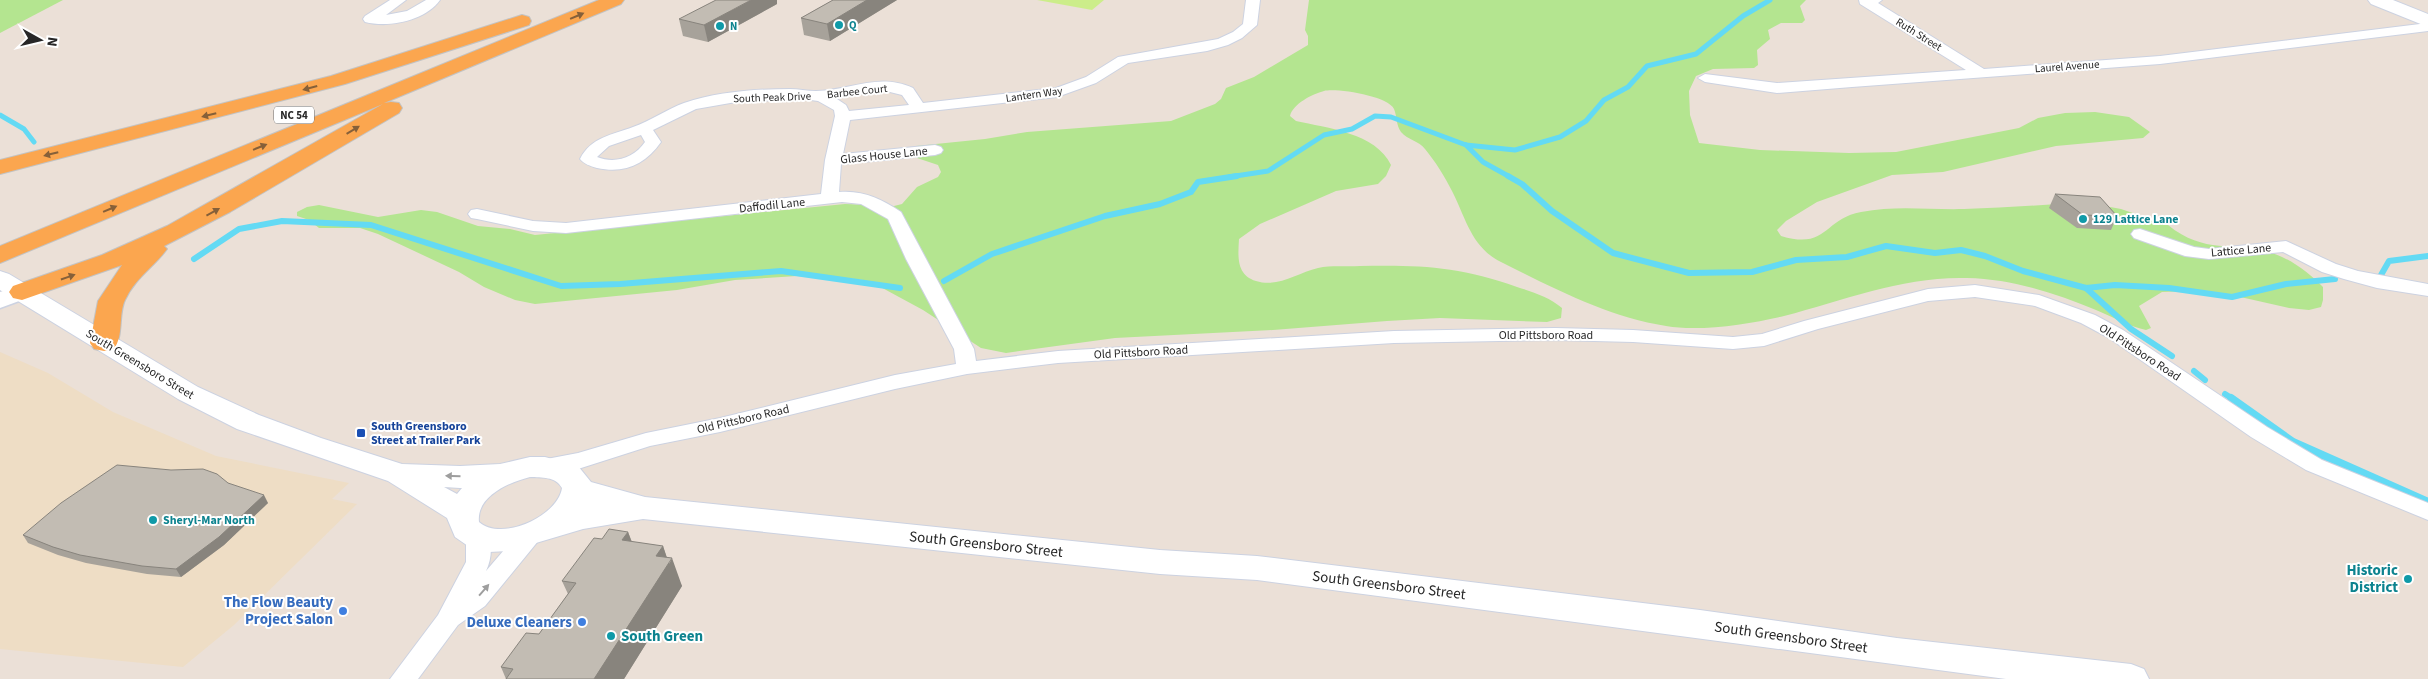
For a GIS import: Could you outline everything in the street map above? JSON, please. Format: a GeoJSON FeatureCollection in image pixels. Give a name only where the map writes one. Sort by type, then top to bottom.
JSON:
{"type":"FeatureCollection","features":[{"type":"Feature","properties":{"kind":"highway","name":"NC 54"},"geometry":{"type":"LineString","coordinates":[[539,24],[576,0]]}},
{"type":"Feature","properties":{"kind":"highway","name":"NC 54"},"geometry":{"type":"LineString","coordinates":[[0,254],[57,221],[539,24],[616,0]]}},
{"type":"Feature","properties":{"kind":"highway"},"geometry":{"type":"LineString","coordinates":[[0,167],[338,80],[539,24]]}},
{"type":"Feature","properties":{"kind":"highway"},"geometry":{"type":"LineString","coordinates":[[7,291],[99,267],[170,234],[308,158],[539,24]]}},
{"type":"Feature","properties":{"kind":"highway","name":"NC 54"},"geometry":{"type":"LineString","coordinates":[[0,234],[57,221]]}},
{"type":"Feature","properties":{"kind":"highway"},"geometry":{"type":"LineString","coordinates":[[104,343],[111,300],[132,269],[170,234]]}},
{"type":"Feature","properties":{"kind":"main road"},"geometry":{"type":"LineString","coordinates":[[2377,0],[2428,21]]}},
{"type":"Feature","properties":{"kind":"main road","name":"South Greensboro Street"},"geometry":{"type":"LineString","coordinates":[[7,291],[104,343],[164,381],[248,422],[310,445],[399,474],[460,477],[502,474]]}},
{"type":"Feature","properties":{"kind":"main road"},"geometry":{"type":"LineString","coordinates":[[544,466],[561,469],[569,474],[577,486],[575,498],[568,509],[537,531],[496,540],[470,525],[467,503],[475,492],[502,474],[523,468],[544,466]]}},
{"type":"Feature","properties":{"kind":"main road","name":"South Greensboro Street"},"geometry":{"type":"LineString","coordinates":[[399,474],[470,525]]}},
{"type":"Feature","properties":{"kind":"main road","name":"South Greensboro Street"},"geometry":{"type":"LineString","coordinates":[[577,486],[645,508],[1160,562],[1257,568],[1700,624],[1896,652],[2131,679]]}},
{"type":"Feature","properties":{"kind":"main road","name":"South Greensboro Street"},"geometry":{"type":"LineString","coordinates":[[537,531],[583,518],[645,508]]}},
{"type":"Feature","properties":{"kind":"street"},"geometry":{"type":"LineString","coordinates":[[399,0],[370,19],[401,18],[424,9],[433,0]]}},
{"type":"Feature","properties":{"kind":"street","name":"Ruth Street"},"geometry":{"type":"LineString","coordinates":[[1875,0],[1866,1],[1981,73]]}},
{"type":"Feature","properties":{"kind":"street","name":"Lantern Way"},"geometry":{"type":"LineString","coordinates":[[843,116],[1054,93],[1083,84],[1104,69],[1125,60],[1217,43],[1235,36],[1250,26],[1253,2]]}},
{"type":"Feature","properties":{"kind":"street","name":"Laurel Avenue"},"geometry":{"type":"LineString","coordinates":[[1705,78],[1777,88],[2160,60],[2428,27]]}},
{"type":"Feature","properties":{"kind":"street","name":"Barbee Court"},"geometry":{"type":"LineString","coordinates":[[816,96],[848,90],[888,86],[905,90],[915,99],[917,108]]}},
{"type":"Feature","properties":{"kind":"street","name":"South Peak Drive"},"geometry":{"type":"LineString","coordinates":[[644,129],[675,112],[707,102],[789,94],[816,96],[834,103],[841,108],[843,116]]}},
{"type":"Feature","properties":{"kind":"street"},"geometry":{"type":"LineString","coordinates":[[830,198],[833,160],[843,116]]}},
{"type":"Feature","properties":{"kind":"street","name":"Glass House Lane"},"geometry":{"type":"LineString","coordinates":[[833,160],[935,150]]}},
{"type":"Feature","properties":{"kind":"street","name":"Daffodil Lane"},"geometry":{"type":"LineString","coordinates":[[476,214],[533,226],[566,228],[830,198],[864,199],[877,204],[895,216],[914,259],[964,349],[966,368]]}},
{"type":"Feature","properties":{"kind":"street","name":"Lattice Lane"},"geometry":{"type":"LineString","coordinates":[[2140,234],[2191,252],[2200,253],[2286,246],[2329,268],[2377,282],[2428,290]]}},
{"type":"Feature","properties":{"kind":"street","name":"Old Pittsboro Road"},"geometry":{"type":"LineString","coordinates":[[544,466],[611,452],[646,440],[720,425],[895,382],[966,368],[1058,358],[1394,337],[1555,334],[1633,336],[1733,343],[1764,340],[1811,325],[1928,295],[1975,291],[2001,293],[2039,301],[2088,319],[2116,334],[2259,432],[2306,460],[2346,480],[2428,512]]}},
{"type":"Feature","properties":{"kind":"street","name":"Old Pittsboro Road"},"geometry":{"type":"LineString","coordinates":[[577,486],[611,452]]}},
{"type":"Feature","properties":{"kind":"street"},"geometry":{"type":"LineString","coordinates":[[403,679],[447,622],[478,562],[470,525]]}},
{"type":"Feature","properties":{"kind":"street"},"geometry":{"type":"LineString","coordinates":[[447,622],[476,600],[537,531]]}},
{"type":"Feature","properties":{"kind":"shaded area"},"geometry":{"type":"Polygon","coordinates":[[[0,352],[48,373],[113,412],[216,456],[349,483],[332,499],[357,504],[234,625],[183,667],[0,649],[0,352]]]}},
{"type":"Feature","properties":{"kind":"green space"},"geometry":{"type":"Polygon","coordinates":[[[0,0],[63,0],[0,33],[0,0]]]}},
{"type":"Feature","properties":{"kind":"green space"},"geometry":{"type":"Polygon","coordinates":[[[1037,0],[1104,0],[1092,10],[1037,0]]]}},
{"type":"Feature","properties":{"kind":"green space"},"geometry":{"type":"Polygon","coordinates":[[[1309,0],[1806,0],[1800,6],[1805,20],[1802,23],[1781,23],[1768,30],[1770,39],[1757,50],[1758,65],[1754,68],[1713,69],[1696,76],[1689,91],[1690,115],[1699,143],[1760,150],[1849,153],[1896,152],[2019,128],[2038,118],[2065,113],[2095,112],[2129,117],[2150,132],[2143,138],[2056,146],[1943,172],[1892,175],[1817,202],[1786,221],[1777,230],[1781,236],[1808,239],[1817,236],[1849,216],[1874,210],[1900,208],[1979,209],[2083,202],[2121,209],[2168,225],[2181,234],[2207,244],[2258,250],[2286,259],[2323,287],[2321,307],[2309,310],[2289,308],[2236,296],[2189,291],[2162,292],[2139,306],[2151,328],[2146,330],[2081,304],[2033,288],[1984,279],[1944,278],[1875,290],[1756,322],[1709,328],[1679,328],[1644,322],[1602,309],[1581,300],[1491,256],[1470,231],[1440,169],[1423,146],[1401,132],[1394,109],[1390,104],[1362,94],[1330,90],[1309,97],[1295,107],[1290,116],[1296,121],[1336,130],[1363,139],[1384,154],[1391,165],[1386,176],[1378,184],[1336,191],[1260,224],[1239,239],[1238,252],[1240,264],[1242,270],[1249,278],[1264,283],[1272,283],[1310,270],[1328,267],[1402,266],[1439,268],[1496,280],[1541,295],[1562,308],[1561,318],[1547,322],[1440,318],[1273,330],[1115,338],[1006,353],[981,348],[923,310],[875,284],[863,280],[797,276],[735,280],[677,290],[535,304],[515,300],[484,287],[459,272],[378,234],[360,228],[319,228],[309,220],[297,216],[297,212],[307,207],[319,205],[378,217],[421,210],[437,212],[478,226],[510,229],[535,235],[845,204],[894,206],[902,204],[917,187],[938,177],[941,172],[938,165],[911,156],[911,150],[916,146],[985,139],[1027,132],[1171,121],[1215,104],[1221,99],[1226,88],[1254,77],[1308,45],[1308,36],[1305,30],[1309,0]]]}},
{"type":"Feature","properties":{"kind":"building"},"geometry":{"type":"Polygon","coordinates":[[[716,0],[751,0],[704,25],[679,19],[716,0]]]}},
{"type":"Feature","properties":{"kind":"building"},"geometry":{"type":"Polygon","coordinates":[[[833,0],[867,0],[827,24],[801,18],[833,0]]]}},
{"type":"Feature","properties":{"kind":"building"},"geometry":{"type":"Polygon","coordinates":[[[2055,194],[2100,197],[2117,216],[2083,215],[2055,194]]]}},
{"type":"Feature","properties":{"kind":"building","name":"Sheryl-Mar North"},"geometry":{"type":"Polygon","coordinates":[[[117,465],[171,470],[203,469],[217,474],[228,483],[264,495],[219,537],[176,569],[142,566],[80,555],[23,535],[61,503],[117,465]]]}},
{"type":"Feature","properties":{"kind":"building"},"geometry":{"type":"Polygon","coordinates":[[[609,529],[628,532],[622,540],[663,546],[656,556],[672,558],[594,679],[506,679],[513,669],[501,667],[526,633],[539,634],[576,583],[562,581],[594,538],[602,539],[609,529]]]}},
{"type":"Feature","properties":{"kind":"waterway"},"geometry":{"type":"LineString","coordinates":[[1466,145],[1515,150],[1560,137],[1586,121],[1604,100],[1628,87],[1647,66],[1696,54],[1743,16],[1770,0]]}},
{"type":"Feature","properties":{"kind":"waterway"},"geometry":{"type":"LineString","coordinates":[[0,115],[24,129],[34,142]]}},
{"type":"Feature","properties":{"kind":"waterway"},"geometry":{"type":"LineString","coordinates":[[1229,177],[1268,171],[1324,135],[1352,129],[1375,116],[1391,117],[1466,145]]}},
{"type":"Feature","properties":{"kind":"waterway"},"geometry":{"type":"LineString","coordinates":[[1466,145],[1483,162],[1510,177]]}},
{"type":"Feature","properties":{"kind":"waterway"},"geometry":{"type":"LineString","coordinates":[[944,281],[992,254],[1105,216],[1160,204],[1191,192],[1198,182],[1237,176]]}},
{"type":"Feature","properties":{"kind":"waterway"},"geometry":{"type":"LineString","coordinates":[[1508,176],[1522,184],[1552,211],[1613,253],[1689,273],[1752,272],[1796,260],[1847,257],[1886,246],[1935,253],[1961,250],[1985,256],[2023,271],[2086,288]]}},
{"type":"Feature","properties":{"kind":"waterway"},"geometry":{"type":"LineString","coordinates":[[194,259],[239,229],[282,221],[371,225],[561,286],[620,284],[781,271],[900,288]]}},
{"type":"Feature","properties":{"kind":"waterway"},"geometry":{"type":"LineString","coordinates":[[2381,275],[2389,261],[2428,256]]}},
{"type":"Feature","properties":{"kind":"waterway"},"geometry":{"type":"LineString","coordinates":[[2086,288],[2115,285],[2169,288],[2232,297],[2286,284],[2335,279]]}},
{"type":"Feature","properties":{"kind":"waterway"},"geometry":{"type":"LineString","coordinates":[[2086,288],[2131,329],[2172,356]]}},
{"type":"Feature","properties":{"kind":"waterway"},"geometry":{"type":"LineString","coordinates":[[2194,371],[2205,380]]}},
{"type":"Feature","properties":{"kind":"waterway"},"geometry":{"type":"LineString","coordinates":[[2225,394],[2233,399]]}},
{"type":"Feature","properties":{"kind":"waterway"},"geometry":{"type":"LineString","coordinates":[[2231,398],[2293,442],[2428,502]]}},
{"type":"Feature","properties":{"kind":"place","name":"Q"},"geometry":{"type":"Point","coordinates":[839,25]}},
{"type":"Feature","properties":{"kind":"place","name":"N"},"geometry":{"type":"Point","coordinates":[720,26]}},
{"type":"Feature","properties":{"kind":"place","name":"129 Lattice Lane"},"geometry":{"type":"Point","coordinates":[2083,219]}},
{"type":"Feature","properties":{"kind":"place","name":"South Greensboro Street at Trailer Park"},"geometry":{"type":"Point","coordinates":[361,433]}},
{"type":"Feature","properties":{"kind":"place","name":"Sheryl-Mar North"},"geometry":{"type":"Point","coordinates":[153,520]}},
{"type":"Feature","properties":{"kind":"place","name":"Historic District"},"geometry":{"type":"Point","coordinates":[2408,579]}},
{"type":"Feature","properties":{"kind":"place","name":"The Flow Beauty Project Salon"},"geometry":{"type":"Point","coordinates":[343,611]}},
{"type":"Feature","properties":{"kind":"place","name":"Deluxe Cleaners"},"geometry":{"type":"Point","coordinates":[582,622]}},
{"type":"Feature","properties":{"kind":"place","name":"South Green"},"geometry":{"type":"Point","coordinates":[611,636]}}]}
